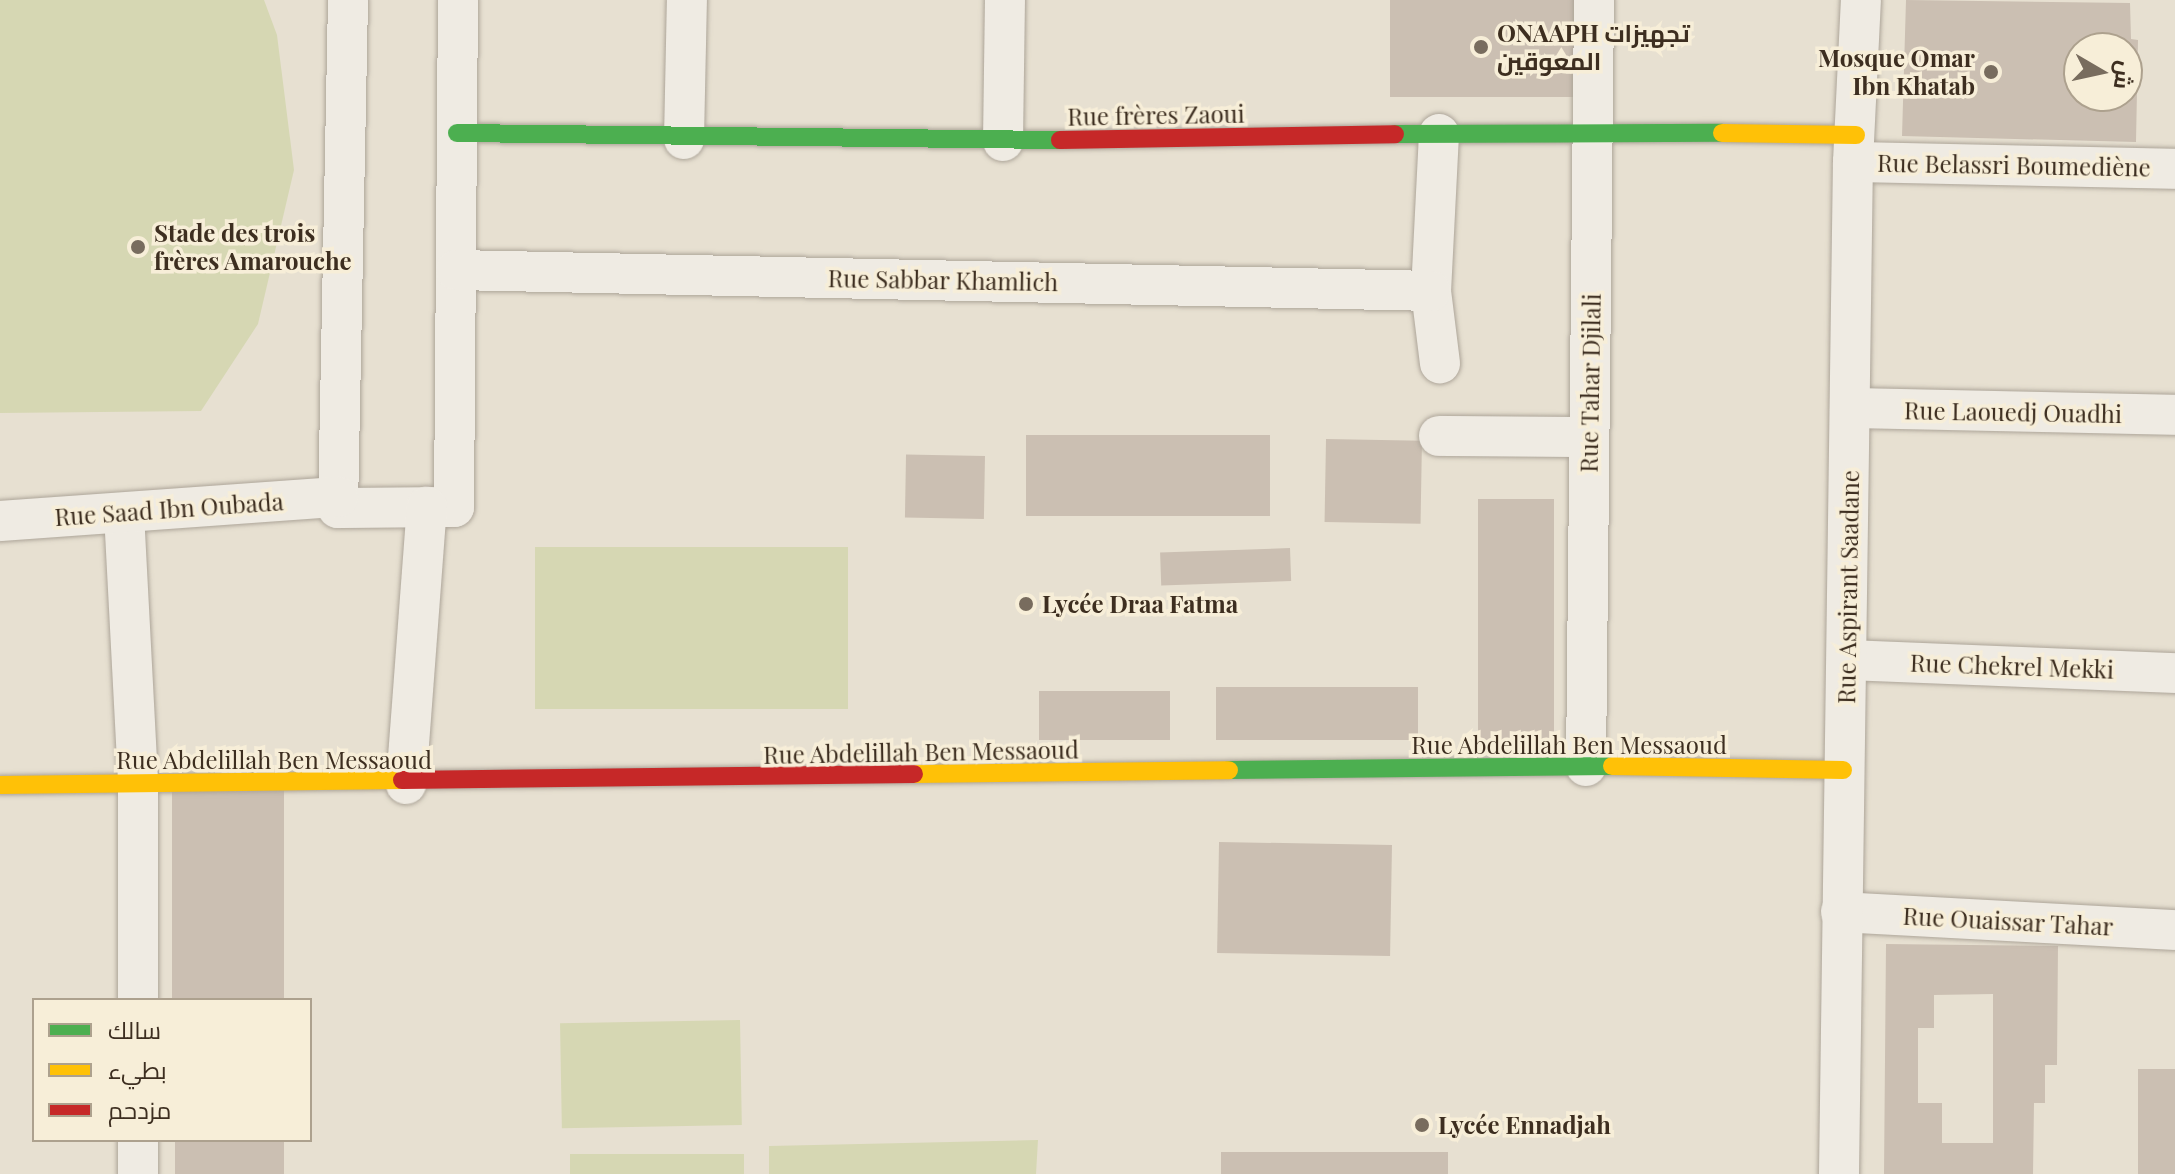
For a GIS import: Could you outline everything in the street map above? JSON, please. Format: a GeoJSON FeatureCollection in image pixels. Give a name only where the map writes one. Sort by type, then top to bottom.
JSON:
{"type":"FeatureCollection","features":[{"type":"Feature","properties":{"kind":"street"},"geometry":{"type":"LineString","coordinates":[[348,0],[338,508],[454,507],[458,0]]}},
{"type":"Feature","properties":{"kind":"street"},"geometry":{"type":"LineString","coordinates":[[684,139],[687,0]]}},
{"type":"Feature","properties":{"kind":"street"},"geometry":{"type":"LineString","coordinates":[[1003,141],[1005,0]]}},
{"type":"Feature","properties":{"kind":"street","name":"Rue Tahar Djilali"},"geometry":{"type":"LineString","coordinates":[[1586,766],[1594,0]]}},
{"type":"Feature","properties":{"kind":"street","name":"Rue Aspirant Saadane"},"geometry":{"type":"LineString","coordinates":[[1839,1174],[1843,770],[1849,660],[1854,148],[1861,0]]}},
{"type":"Feature","properties":{"kind":"street","name":"Rue frères Zaoui"},"geometry":{"type":"LineString","coordinates":[[457,133],[684,139],[1003,141],[1595,131],[1854,148]]}},
{"type":"Feature","properties":{"kind":"street"},"geometry":{"type":"LineString","coordinates":[[1439,134],[1431,291],[1440,363]]}},
{"type":"Feature","properties":{"kind":"street","name":"Rue Belassri Boumediène"},"geometry":{"type":"LineString","coordinates":[[1854,148],[2175,169]]}},
{"type":"Feature","properties":{"kind":"street","name":"Rue Sabbar Khamlich"},"geometry":{"type":"LineString","coordinates":[[456,270],[1431,291]]}},
{"type":"Feature","properties":{"kind":"street","name":"Rue Laouedj Ouadhi"},"geometry":{"type":"LineString","coordinates":[[1850,408],[2175,415]]}},
{"type":"Feature","properties":{"kind":"street"},"geometry":{"type":"LineString","coordinates":[[1439,436],[1588,437]]}},
{"type":"Feature","properties":{"kind":"street","name":"Rue Saad Ibn Oubada"},"geometry":{"type":"LineString","coordinates":[[0,521],[338,497]]}},
{"type":"Feature","properties":{"kind":"street"},"geometry":{"type":"LineString","coordinates":[[406,784],[427,507]]}},
{"type":"Feature","properties":{"kind":"street"},"geometry":{"type":"LineString","coordinates":[[124,513],[138,783],[138,998]]}},
{"type":"Feature","properties":{"kind":"street","name":"Rue Chekrel Mekki"},"geometry":{"type":"LineString","coordinates":[[1849,660],[2175,673]]}},
{"type":"Feature","properties":{"kind":"street","name":"Rue Abdelillah Ben Messaoud"},"geometry":{"type":"LineString","coordinates":[[0,785],[406,784],[1586,766],[1843,770]]}},
{"type":"Feature","properties":{"kind":"street","name":"Rue Ouaissar Tahar"},"geometry":{"type":"LineString","coordinates":[[1841,912],[2175,930]]}},
{"type":"Feature","properties":{"kind":"street"},"geometry":{"type":"LineString","coordinates":[[138,1142],[138,1174]]}},
{"type":"Feature","properties":{"kind":"green space","name":"Stade des trois frères Amarouche"},"geometry":{"type":"Polygon","coordinates":[[[0,0],[264,0],[277,35],[294,170],[258,324],[201,411],[0,413],[0,0]]]}},
{"type":"Feature","properties":{"kind":"green space"},"geometry":{"type":"Polygon","coordinates":[[[535,547],[848,547],[848,709],[535,709],[535,547]]]}},
{"type":"Feature","properties":{"kind":"green space"},"geometry":{"type":"Polygon","coordinates":[[[740,1020],[742,1125],[562,1128],[560,1023],[740,1020]]]}},
{"type":"Feature","properties":{"kind":"green space"},"geometry":{"type":"Polygon","coordinates":[[[1038,1140],[1036,1174],[769,1174],[769,1146],[1038,1140]]]}},
{"type":"Feature","properties":{"kind":"green space"},"geometry":{"type":"Polygon","coordinates":[[[570,1154],[744,1154],[744,1174],[570,1174],[570,1154]]]}},
{"type":"Feature","properties":{"kind":"building","name":"ONAAPH تجهيزات المعوقين"},"geometry":{"type":"Polygon","coordinates":[[[1390,0],[1574,0],[1574,97],[1390,97],[1390,0]]]}},
{"type":"Feature","properties":{"kind":"building","name":"Mosque Omar Ibn Khatab"},"geometry":{"type":"Polygon","coordinates":[[[1906,0],[2130,3],[2131,32],[2063,32],[2063,112],[2137,112],[2136,142],[1902,136],[1906,0]]]}},
{"type":"Feature","properties":{"kind":"building"},"geometry":{"type":"Polygon","coordinates":[[[1026,435],[1270,435],[1270,516],[1026,516],[1026,435]]]}},
{"type":"Feature","properties":{"kind":"building"},"geometry":{"type":"Polygon","coordinates":[[[1326,439],[1422,441],[1421,524],[1325,522],[1326,439]]]}},
{"type":"Feature","properties":{"kind":"building"},"geometry":{"type":"Polygon","coordinates":[[[906,455],[985,456],[984,519],[905,518],[906,455]]]}},
{"type":"Feature","properties":{"kind":"building"},"geometry":{"type":"Polygon","coordinates":[[[1478,499],[1554,499],[1554,743],[1478,743],[1478,499]]]}},
{"type":"Feature","properties":{"kind":"building"},"geometry":{"type":"Polygon","coordinates":[[[1290,548],[1291,581],[1161,586],[1160,553],[1290,548]]]}},
{"type":"Feature","properties":{"kind":"building"},"geometry":{"type":"Polygon","coordinates":[[[1216,687],[1418,687],[1418,740],[1216,740],[1216,687]]]}},
{"type":"Feature","properties":{"kind":"building"},"geometry":{"type":"Polygon","coordinates":[[[1039,691],[1170,691],[1170,740],[1039,740],[1039,691]]]}},
{"type":"Feature","properties":{"kind":"building"},"geometry":{"type":"Polygon","coordinates":[[[172,789],[284,789],[284,998],[172,998],[172,789]]]}},
{"type":"Feature","properties":{"kind":"building"},"geometry":{"type":"Polygon","coordinates":[[[1219,842],[1392,845],[1390,956],[1217,953],[1219,842]]]}},
{"type":"Feature","properties":{"kind":"building"},"geometry":{"type":"Polygon","coordinates":[[[1886,944],[2058,946],[2057,1065],[2045,1065],[2045,1103],[2034,1103],[2033,1174],[1884,1174],[1886,944]],[[1993,994],[1934,995],[1934,1028],[1918,1028],[1918,1103],[1942,1103],[1942,1143],[1993,1143],[1993,994]]]}},
{"type":"Feature","properties":{"kind":"building"},"geometry":{"type":"Polygon","coordinates":[[[2138,1069],[2175,1069],[2175,1174],[2138,1174],[2138,1069]]]}},
{"type":"Feature","properties":{"kind":"building"},"geometry":{"type":"Polygon","coordinates":[[[175,1142],[284,1142],[284,1174],[175,1174],[175,1142]]]}},
{"type":"Feature","properties":{"kind":"building"},"geometry":{"type":"Polygon","coordinates":[[[1221,1152],[1448,1152],[1448,1174],[1221,1174],[1221,1152]]]}},
{"type":"Feature","properties":{"kind":"traffic: fast"},"geometry":{"type":"LineString","coordinates":[[457,133],[1060,140]]}},
{"type":"Feature","properties":{"kind":"traffic: fast"},"geometry":{"type":"LineString","coordinates":[[1395,134],[1722,133]]}},
{"type":"Feature","properties":{"kind":"traffic: fast"},"geometry":{"type":"LineString","coordinates":[[1229,770],[1612,766]]}},
{"type":"Feature","properties":{"kind":"traffic: slow"},"geometry":{"type":"LineString","coordinates":[[1722,133],[1856,135]]}},
{"type":"Feature","properties":{"kind":"traffic: slow"},"geometry":{"type":"LineString","coordinates":[[1612,766],[1843,770]]}},
{"type":"Feature","properties":{"kind":"traffic: slow"},"geometry":{"type":"LineString","coordinates":[[914,774],[1229,770]]}},
{"type":"Feature","properties":{"kind":"traffic: slow"},"geometry":{"type":"LineString","coordinates":[[0,785],[402,780]]}},
{"type":"Feature","properties":{"kind":"traffic: jam"},"geometry":{"type":"LineString","coordinates":[[1060,140],[1395,134]]}},
{"type":"Feature","properties":{"kind":"traffic: jam"},"geometry":{"type":"LineString","coordinates":[[402,780],[914,774]]}},
{"type":"Feature","properties":{"kind":"place","name":"ONAAPH تجهيزات المعوقين"},"geometry":{"type":"Point","coordinates":[1481,47]}},
{"type":"Feature","properties":{"kind":"place","name":"Mosque Omar Ibn Khatab"},"geometry":{"type":"Point","coordinates":[1991,72]}},
{"type":"Feature","properties":{"kind":"place","name":"Stade des trois frères Amarouche"},"geometry":{"type":"Point","coordinates":[138,247]}},
{"type":"Feature","properties":{"kind":"place","name":"Lycée Draa Fatma"},"geometry":{"type":"Point","coordinates":[1026,604]}},
{"type":"Feature","properties":{"kind":"place","name":"Lycée Ennadjah"},"geometry":{"type":"Point","coordinates":[1422,1125]}}]}
